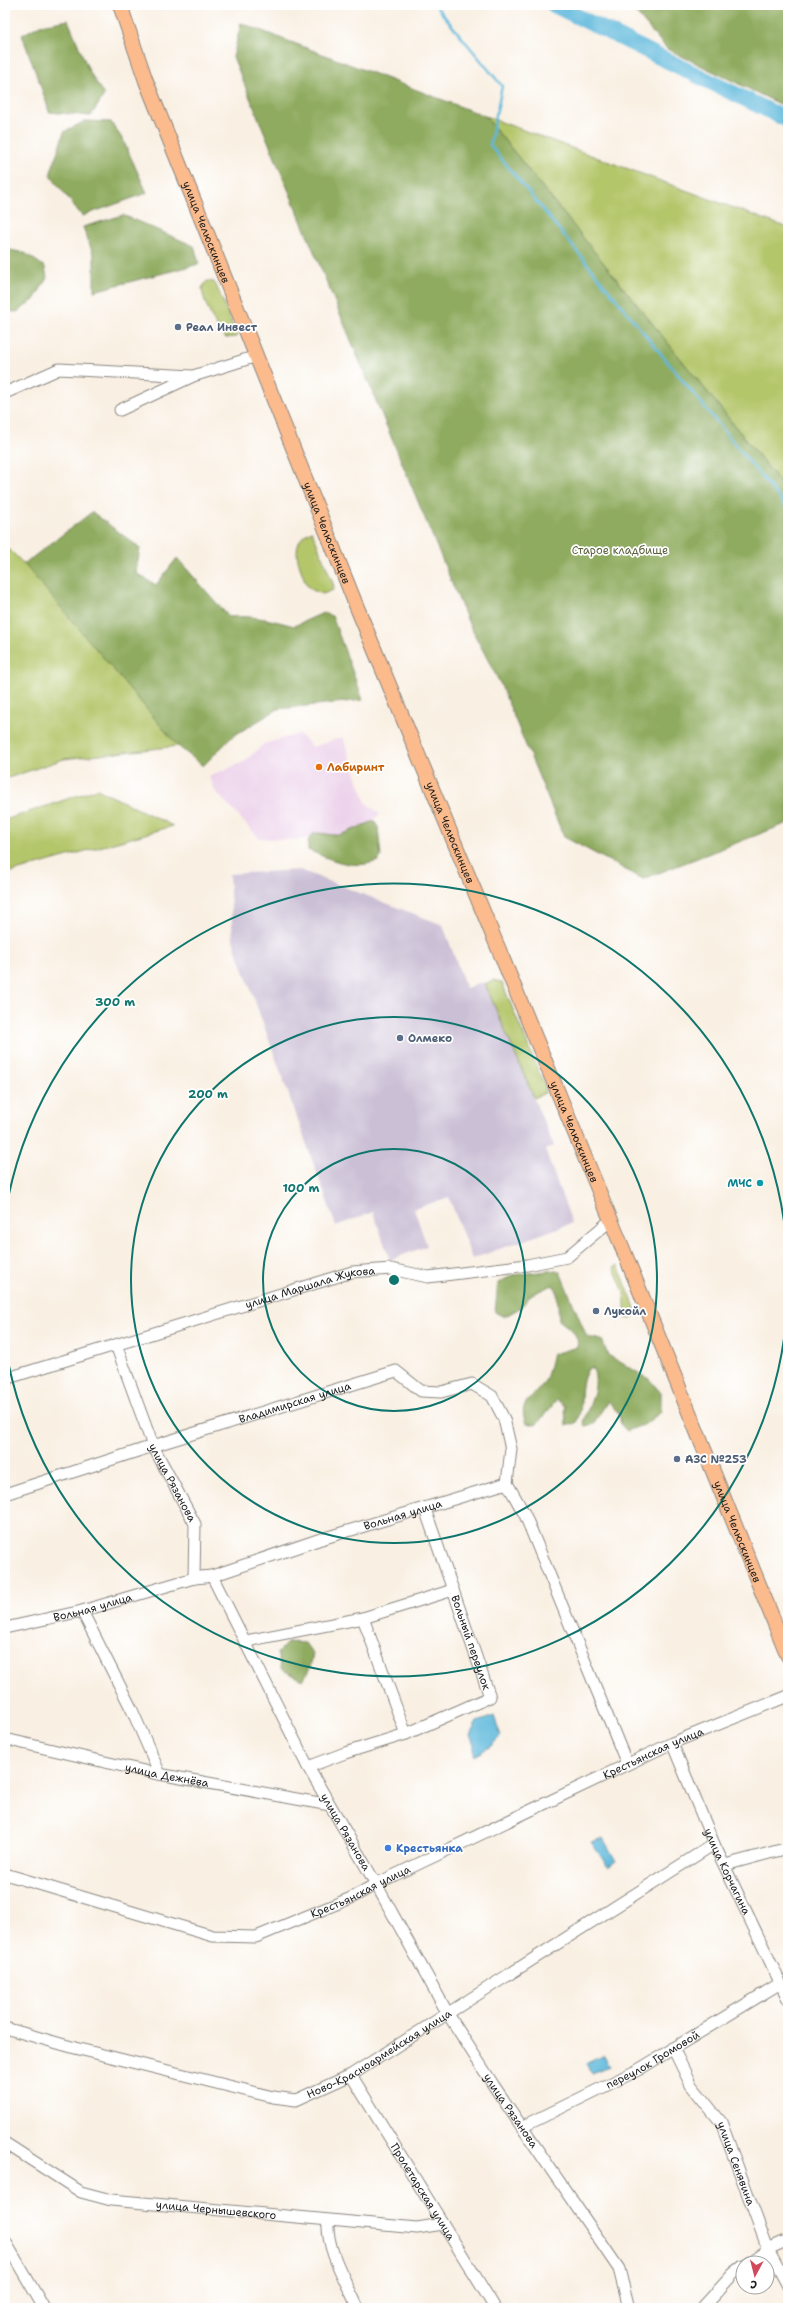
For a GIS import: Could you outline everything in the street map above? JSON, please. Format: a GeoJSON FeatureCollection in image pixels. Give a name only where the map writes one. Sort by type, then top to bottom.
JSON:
{"type":"FeatureCollection","features":[{"type":"Feature","properties":{"kind":"main road","name":"улица Челюскинцев"},"geometry":{"type":"LineString","coordinates":[[120,5],[146,81],[356,605],[611,1220],[788,1656]]}},
{"type":"Feature","properties":{"kind":"street"},"geometry":{"type":"LineString","coordinates":[[120,410],[193,376],[257,356]]}},
{"type":"Feature","properties":{"kind":"street"},"geometry":{"type":"LineString","coordinates":[[5,393],[59,368],[193,376]]}},
{"type":"Feature","properties":{"kind":"street","name":"улица Маршала Жукова"},"geometry":{"type":"LineString","coordinates":[[5,1379],[352,1272],[391,1269],[428,1277],[527,1265],[567,1257],[611,1220]]}},
{"type":"Feature","properties":{"kind":"street","name":"улица Рязанова"},"geometry":{"type":"LineString","coordinates":[[116,1345],[153,1446],[195,1524],[194,1578]]}},
{"type":"Feature","properties":{"kind":"street","name":"Владимирская улица"},"geometry":{"type":"LineString","coordinates":[[5,1494],[153,1446],[396,1371],[421,1391],[441,1392],[472,1384],[492,1396],[504,1418],[511,1449],[507,1483]]}},
{"type":"Feature","properties":{"kind":"street"},"geometry":{"type":"LineString","coordinates":[[507,1483],[524,1515],[627,1764]]}},
{"type":"Feature","properties":{"kind":"street","name":"Вольная улица"},"geometry":{"type":"LineString","coordinates":[[212,1576],[318,1540],[425,1509],[507,1483]]}},
{"type":"Feature","properties":{"kind":"street"},"geometry":{"type":"LineString","coordinates":[[425,1509],[453,1590]]}},
{"type":"Feature","properties":{"kind":"street"},"geometry":{"type":"LineString","coordinates":[[194,1578],[212,1576]]}},
{"type":"Feature","properties":{"kind":"street","name":"улица Рязанова"},"geometry":{"type":"LineString","coordinates":[[212,1576],[308,1767],[376,1884],[448,2014],[522,2127],[619,2269],[629,2308]]}},
{"type":"Feature","properties":{"kind":"street","name":"Вольная улица"},"geometry":{"type":"LineString","coordinates":[[5,1628],[82,1611],[194,1578]]}},
{"type":"Feature","properties":{"kind":"street","name":"Вольный переулок"},"geometry":{"type":"LineString","coordinates":[[246,1641],[362,1618],[453,1590],[490,1697],[406,1734],[345,1753],[308,1767]]}},
{"type":"Feature","properties":{"kind":"street"},"geometry":{"type":"LineString","coordinates":[[82,1611],[132,1710],[160,1774]]}},
{"type":"Feature","properties":{"kind":"street"},"geometry":{"type":"LineString","coordinates":[[362,1618],[406,1734]]}},
{"type":"Feature","properties":{"kind":"street","name":"Крестьянская улица"},"geometry":{"type":"LineString","coordinates":[[5,1874],[213,1936],[256,1937],[351,1898],[376,1884],[672,1743],[788,1696]]}},
{"type":"Feature","properties":{"kind":"street","name":"улица Дежнёва"},"geometry":{"type":"LineString","coordinates":[[5,1739],[160,1774],[330,1805]]}},
{"type":"Feature","properties":{"kind":"street","name":"улица Корчагина"},"geometry":{"type":"LineString","coordinates":[[672,1743],[714,1844],[726,1865],[779,1984],[788,1999]]}},
{"type":"Feature","properties":{"kind":"street","name":"Ново-Красноармейская улица"},"geometry":{"type":"LineString","coordinates":[[5,2028],[74,2048],[273,2097],[296,2100],[351,2075],[714,1844]]}},
{"type":"Feature","properties":{"kind":"street"},"geometry":{"type":"LineString","coordinates":[[726,1865],[788,1848]]}},
{"type":"Feature","properties":{"kind":"street","name":"переулок Громовой"},"geometry":{"type":"LineString","coordinates":[[522,2127],[638,2070],[779,1984]]}},
{"type":"Feature","properties":{"kind":"street","name":"улица Сенявина"},"geometry":{"type":"LineString","coordinates":[[673,2048],[691,2085],[720,2122],[768,2250],[788,2286]]}},
{"type":"Feature","properties":{"kind":"street","name":"Пролетарская улица"},"geometry":{"type":"LineString","coordinates":[[351,2075],[495,2308]]}},
{"type":"Feature","properties":{"kind":"street","name":"улица Чернышевского"},"geometry":{"type":"LineString","coordinates":[[5,2143],[81,2192],[111,2200],[417,2228],[443,2224]]}},
{"type":"Feature","properties":{"kind":"street"},"geometry":{"type":"LineString","coordinates":[[328,2221],[327,2232],[330,2245],[358,2308]]}},
{"type":"Feature","properties":{"kind":"street"},"geometry":{"type":"LineString","coordinates":[[760,2255],[788,2240]]}},
{"type":"Feature","properties":{"kind":"street"},"geometry":{"type":"LineString","coordinates":[[5,2241],[44,2308]]}},
{"type":"Feature","properties":{"kind":"street"},"geometry":{"type":"LineString","coordinates":[[702,2308],[735,2272]]}},
{"type":"Feature","properties":{"kind":"shaded area"},"geometry":{"type":"Polygon","coordinates":[[[299,734],[313,747],[343,737],[366,803],[380,814],[359,834],[292,840],[259,838],[215,791],[209,776],[244,762],[264,744],[299,734]]]}},
{"type":"Feature","properties":{"kind":"shaded area"},"geometry":{"type":"Polygon","coordinates":[[[300,870],[443,925],[466,988],[484,982],[554,1146],[545,1150],[572,1223],[472,1259],[449,1197],[414,1209],[427,1246],[390,1260],[373,1212],[336,1226],[233,940],[229,874],[300,870]]]}},
{"type":"Feature","properties":{"kind":"green space"},"geometry":{"type":"Polygon","coordinates":[[[629,5],[788,5],[788,108],[667,49],[629,5]]]}},
{"type":"Feature","properties":{"kind":"green space"},"geometry":{"type":"Polygon","coordinates":[[[68,20],[89,71],[104,95],[91,116],[49,112],[22,35],[40,25],[68,20]]]}},
{"type":"Feature","properties":{"kind":"green space","name":"Старое кладбище"},"geometry":{"type":"Polygon","coordinates":[[[241,23],[485,116],[788,492],[788,823],[643,879],[564,837],[500,683],[469,624],[233,57],[241,23]]]}},
{"type":"Feature","properties":{"kind":"green space"},"geometry":{"type":"Polygon","coordinates":[[[485,116],[788,228],[788,492],[485,116]]]}},
{"type":"Feature","properties":{"kind":"green space"},"geometry":{"type":"Polygon","coordinates":[[[85,121],[111,122],[123,140],[147,193],[82,216],[50,175],[64,132],[85,121]]]}},
{"type":"Feature","properties":{"kind":"green space"},"geometry":{"type":"Polygon","coordinates":[[[123,215],[194,246],[199,264],[94,291],[94,256],[83,227],[123,215]]]}},
{"type":"Feature","properties":{"kind":"green space"},"geometry":{"type":"Polygon","coordinates":[[[5,249],[25,253],[45,267],[47,278],[34,300],[17,312],[5,311],[5,249]]]}},
{"type":"Feature","properties":{"kind":"green space"},"geometry":{"type":"Polygon","coordinates":[[[207,281],[214,282],[216,285],[237,335],[236,337],[226,338],[222,335],[214,323],[207,307],[202,288],[207,281]]]}},
{"type":"Feature","properties":{"kind":"green space"},"geometry":{"type":"Polygon","coordinates":[[[92,512],[140,548],[136,573],[156,585],[177,558],[229,617],[254,617],[294,626],[323,613],[332,616],[363,700],[278,709],[233,736],[203,766],[178,746],[24,564],[92,512]]]}},
{"type":"Feature","properties":{"kind":"green space"},"geometry":{"type":"Polygon","coordinates":[[[312,531],[334,586],[333,590],[323,594],[308,587],[299,564],[297,552],[299,542],[306,534],[312,531]]]}},
{"type":"Feature","properties":{"kind":"green space"},"geometry":{"type":"Polygon","coordinates":[[[5,545],[35,575],[178,746],[64,759],[5,779],[5,545]]]}},
{"type":"Feature","properties":{"kind":"green space"},"geometry":{"type":"Polygon","coordinates":[[[97,789],[173,826],[5,874],[5,820],[97,789]]]}},
{"type":"Feature","properties":{"kind":"green space"},"geometry":{"type":"Polygon","coordinates":[[[374,821],[378,827],[381,857],[378,861],[369,864],[342,863],[308,850],[308,842],[313,834],[322,833],[339,835],[374,821]]]}},
{"type":"Feature","properties":{"kind":"green space"},"geometry":{"type":"Polygon","coordinates":[[[494,980],[502,983],[545,1086],[545,1093],[534,1098],[485,984],[494,980]]]}},
{"type":"Feature","properties":{"kind":"green space"},"geometry":{"type":"Polygon","coordinates":[[[618,1265],[637,1313],[631,1319],[626,1318],[624,1292],[614,1268],[618,1265]]]}},
{"type":"Feature","properties":{"kind":"green space"},"geometry":{"type":"Polygon","coordinates":[[[556,1270],[560,1272],[587,1337],[602,1340],[608,1355],[649,1379],[661,1393],[661,1412],[645,1424],[627,1431],[621,1425],[619,1414],[608,1401],[593,1424],[585,1426],[583,1422],[595,1388],[592,1367],[588,1369],[582,1383],[579,1416],[576,1423],[566,1426],[565,1406],[557,1400],[536,1425],[526,1423],[523,1410],[527,1401],[545,1381],[553,1354],[577,1347],[577,1338],[559,1320],[557,1291],[553,1285],[532,1294],[520,1308],[504,1317],[495,1312],[498,1283],[513,1275],[556,1270]]]}},
{"type":"Feature","properties":{"kind":"green space"},"geometry":{"type":"Polygon","coordinates":[[[288,1642],[305,1643],[313,1654],[310,1668],[303,1680],[281,1669],[277,1653],[288,1642]]]}},
{"type":"Feature","properties":{"kind":"water"},"geometry":{"type":"Polygon","coordinates":[[[494,1716],[501,1736],[491,1746],[474,1756],[474,1744],[470,1735],[477,1722],[494,1716]]]}},
{"type":"Feature","properties":{"kind":"water"},"geometry":{"type":"Polygon","coordinates":[[[603,1838],[616,1861],[608,1867],[591,1842],[603,1838]]]}},
{"type":"Feature","properties":{"kind":"water"},"geometry":{"type":"Polygon","coordinates":[[[604,2055],[610,2067],[592,2074],[587,2063],[604,2055]]]}},
{"type":"Feature","properties":{"kind":"waterway"},"geometry":{"type":"LineString","coordinates":[[435,5],[502,86],[490,145],[788,509]]}},
{"type":"Feature","properties":{"kind":"waterway"},"geometry":{"type":"LineString","coordinates":[[554,5],[788,120]]}},
{"type":"Feature","properties":{"kind":"place","name":"Реал Инвест"},"geometry":{"type":"Point","coordinates":[178,327]}},
{"type":"Feature","properties":{"kind":"place","name":"Лабиринт"},"geometry":{"type":"Point","coordinates":[319,767]}},
{"type":"Feature","properties":{"kind":"place","name":"Олмеко"},"geometry":{"type":"Point","coordinates":[400,1038]}},
{"type":"Feature","properties":{"kind":"place","name":"МЧС"},"geometry":{"type":"Point","coordinates":[760,1183]}},
{"type":"Feature","properties":{"kind":"place","name":"Лукойл"},"geometry":{"type":"Point","coordinates":[596,1311]}},
{"type":"Feature","properties":{"kind":"place","name":"АЗС №253"},"geometry":{"type":"Point","coordinates":[677,1459]}},
{"type":"Feature","properties":{"kind":"place","name":"Крестьянка"},"geometry":{"type":"Point","coordinates":[388,1848]}}]}
